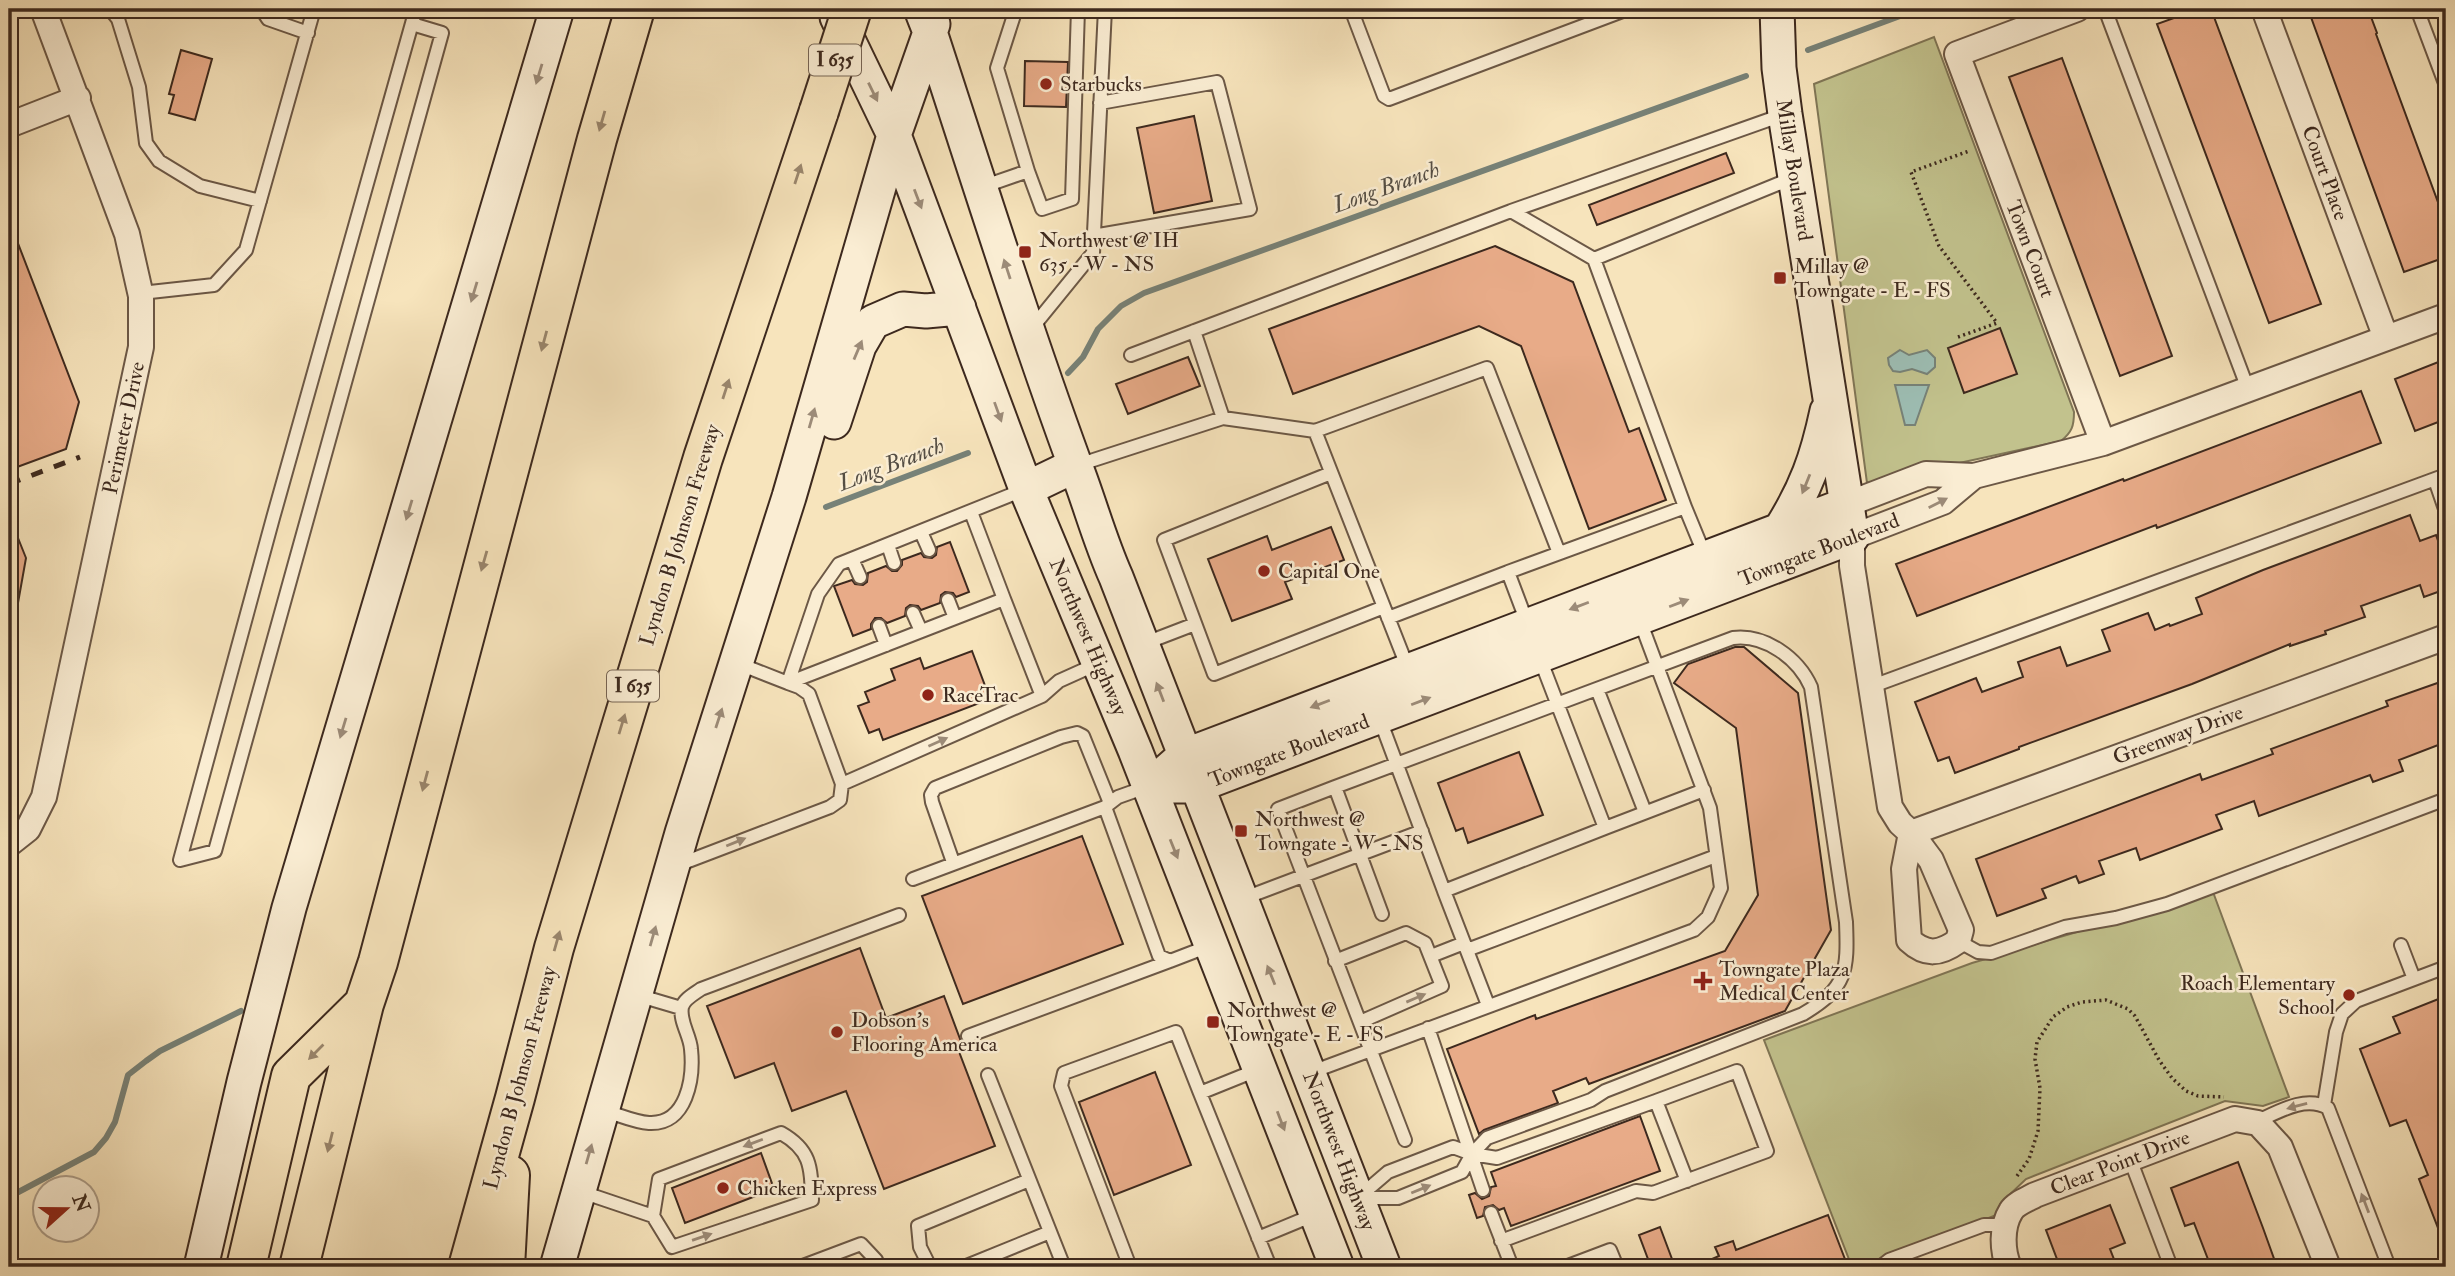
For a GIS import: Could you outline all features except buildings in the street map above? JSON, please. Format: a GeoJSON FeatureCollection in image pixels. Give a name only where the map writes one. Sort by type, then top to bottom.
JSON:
{"type":"FeatureCollection","features":[{"type":"Feature","properties":{"kind":"highway"},"geometry":{"type":"LineString","coordinates":[[299,1267],[364,1004],[378,962],[597,139],[635,9]]}},
{"type":"Feature","properties":{"kind":"highway","name":"Lyndon B Johnson Freeway"},"geometry":{"type":"LineString","coordinates":[[468,1267],[554,948],[699,471],[852,9]]}},
{"type":"Feature","properties":{"kind":"highway"},"geometry":{"type":"LineString","coordinates":[[246,1267],[291,1076],[364,1004]]}},
{"type":"Feature","properties":{"kind":"highway"},"geometry":{"type":"LineString","coordinates":[[505,1267],[515,1098]]}},
{"type":"Feature","properties":{"kind":"main road"},"geometry":{"type":"LineString","coordinates":[[201,1267],[244,1082],[289,908],[557,9]]}},
{"type":"Feature","properties":{"kind":"main road","name":"Northwest Highway"},"geometry":{"type":"LineString","coordinates":[[833,9],[894,135],[1026,489],[1100,663],[1337,1267]]}},
{"type":"Feature","properties":{"kind":"main road","name":"Millay Boulevard"},"geometry":{"type":"LineString","coordinates":[[1777,9],[1779,68],[1785,114],[1849,504],[1852,537]]}},
{"type":"Feature","properties":{"kind":"main road"},"geometry":{"type":"LineString","coordinates":[[557,1267],[672,867],[789,497],[930,16]]}},
{"type":"Feature","properties":{"kind":"main road","name":"Northwest Highway"},"geometry":{"type":"LineString","coordinates":[[930,16],[1027,334],[1076,466],[1102,546],[1384,1267]]}},
{"type":"Feature","properties":{"kind":"main road"},"geometry":{"type":"LineString","coordinates":[[789,497],[822,462],[859,346],[873,322],[903,309],[926,311],[959,308]]}},
{"type":"Feature","properties":{"kind":"main road"},"geometry":{"type":"LineString","coordinates":[[1780,530],[1800,497],[1818,454],[1831,395]]}},
{"type":"Feature","properties":{"kind":"main road"},"geometry":{"type":"LineString","coordinates":[[1026,489],[1076,466]]}},
{"type":"Feature","properties":{"kind":"main road","name":"Towngate Boulevard"},"geometry":{"type":"LineString","coordinates":[[1149,786],[1190,771],[1379,717],[1706,558],[1849,504]]}},
{"type":"Feature","properties":{"kind":"main road","name":"Towngate Boulevard"},"geometry":{"type":"LineString","coordinates":[[1190,771],[1409,671],[1639,618],[1852,537]]}},
{"type":"Feature","properties":{"kind":"main road"},"geometry":{"type":"LineString","coordinates":[[1316,1214],[1357,1198]]}},
{"type":"Feature","properties":{"kind":"street","name":"Perimeter Drive"},"geometry":{"type":"LineString","coordinates":[[9,844],[28,829],[44,797],[141,347],[141,293],[127,234],[43,9]]}},
{"type":"Feature","properties":{"kind":"street","name":"Town Court"},"geometry":{"type":"LineString","coordinates":[[2077,9],[1957,54],[2103,443]]}},
{"type":"Feature","properties":{"kind":"street","name":"Court Place"},"geometry":{"type":"LineString","coordinates":[[2264,9],[2386,338]]}},
{"type":"Feature","properties":{"kind":"street"},"geometry":{"type":"LineString","coordinates":[[9,125],[78,98]]}},
{"type":"Feature","properties":{"kind":"street","name":"Towngate Boulevard"},"geometry":{"type":"LineString","coordinates":[[1849,504],[1926,474],[1974,476],[2103,443],[2446,316]]}},
{"type":"Feature","properties":{"kind":"street","name":"Towngate Boulevard"},"geometry":{"type":"LineString","coordinates":[[1852,537],[1943,502],[1974,476]]}},
{"type":"Feature","properties":{"kind":"street"},"geometry":{"type":"LineString","coordinates":[[1852,537],[1852,566],[1890,807],[1931,860],[1961,930],[1958,941],[1945,950],[1932,953],[1917,948],[1909,940],[1904,869],[1910,833]]}},
{"type":"Feature","properties":{"kind":"street","name":"Greenway Drive"},"geometry":{"type":"LineString","coordinates":[[1910,833],[2446,637]]}},
{"type":"Feature","properties":{"kind":"street","name":"Clear Point Drive"},"geometry":{"type":"LineString","coordinates":[[2006,1225],[2012,1209],[2035,1195],[2235,1119],[2255,1122]]}},
{"type":"Feature","properties":{"kind":"street"},"geometry":{"type":"LineString","coordinates":[[2255,1122],[2280,1147],[2329,1267]]}},
{"type":"Feature","properties":{"kind":"street"},"geometry":{"type":"LineString","coordinates":[[2006,1225],[2005,1257],[2009,1267]]}},
{"type":"Feature","properties":{"kind":"lane"},"geometry":{"type":"LineString","coordinates":[[110,9],[118,19],[139,87],[146,144],[159,161],[200,186],[260,201]]}},
{"type":"Feature","properties":{"kind":"lane"},"geometry":{"type":"LineString","coordinates":[[265,9],[264,13],[268,19],[308,33]]}},
{"type":"Feature","properties":{"kind":"lane"},"geometry":{"type":"LineString","coordinates":[[141,293],[214,285],[246,250],[314,9]]}},
{"type":"Feature","properties":{"kind":"lane"},"geometry":{"type":"LineString","coordinates":[[412,24],[442,33],[215,851],[180,860],[416,9]]}},
{"type":"Feature","properties":{"kind":"lane"},"geometry":{"type":"LineString","coordinates":[[1016,9],[997,68],[1042,209],[1096,192]]}},
{"type":"Feature","properties":{"kind":"lane"},"geometry":{"type":"LineString","coordinates":[[1073,199],[1078,9]]}},
{"type":"Feature","properties":{"kind":"lane"},"geometry":{"type":"LineString","coordinates":[[1027,334],[1093,253],[1105,9]]}},
{"type":"Feature","properties":{"kind":"lane"},"geometry":{"type":"LineString","coordinates":[[1351,9],[1384,96],[1389,99],[1628,9]]}},
{"type":"Feature","properties":{"kind":"lane"},"geometry":{"type":"LineString","coordinates":[[2105,9],[2248,389]]}},
{"type":"Feature","properties":{"kind":"lane"},"geometry":{"type":"LineString","coordinates":[[2417,9],[2446,86]]}},
{"type":"Feature","properties":{"kind":"lane"},"geometry":{"type":"LineString","coordinates":[[1093,236],[1250,209],[1217,82],[1100,103]]}},
{"type":"Feature","properties":{"kind":"lane"},"geometry":{"type":"LineString","coordinates":[[1131,355],[1511,211],[1785,114]]}},
{"type":"Feature","properties":{"kind":"lane"},"geometry":{"type":"LineString","coordinates":[[981,188],[1028,171]]}},
{"type":"Feature","properties":{"kind":"lane"},"geometry":{"type":"LineString","coordinates":[[1594,259],[1795,177]]}},
{"type":"Feature","properties":{"kind":"lane"},"geometry":{"type":"LineString","coordinates":[[1511,211],[1594,259],[1706,558]]}},
{"type":"Feature","properties":{"kind":"lane"},"geometry":{"type":"LineString","coordinates":[[1194,331],[1223,418]]}},
{"type":"Feature","properties":{"kind":"lane"},"geometry":{"type":"LineString","coordinates":[[1076,466],[1223,418],[1315,431],[1487,368],[1559,553]]}},
{"type":"Feature","properties":{"kind":"lane"},"geometry":{"type":"LineString","coordinates":[[1315,431],[1409,671]]}},
{"type":"Feature","properties":{"kind":"lane"},"geometry":{"type":"LineString","coordinates":[[1331,473],[1164,540],[1214,674],[1386,612],[1508,572],[1685,507]]}},
{"type":"Feature","properties":{"kind":"lane"},"geometry":{"type":"LineString","coordinates":[[1870,687],[2441,477],[2446,512]]}},
{"type":"Feature","properties":{"kind":"lane"},"geometry":{"type":"LineString","coordinates":[[788,683],[818,594],[839,564],[1026,489]]}},
{"type":"Feature","properties":{"kind":"lane"},"geometry":{"type":"LineString","coordinates":[[971,512],[1042,696]]}},
{"type":"Feature","properties":{"kind":"lane"},"geometry":{"type":"LineString","coordinates":[[921,532],[929,550]]}},
{"type":"Feature","properties":{"kind":"lane"},"geometry":{"type":"LineString","coordinates":[[888,545],[894,563]]}},
{"type":"Feature","properties":{"kind":"lane"},"geometry":{"type":"LineString","coordinates":[[852,559],[860,576]]}},
{"type":"Feature","properties":{"kind":"lane"},"geometry":{"type":"LineString","coordinates":[[1508,572],[1605,828]]}},
{"type":"Feature","properties":{"kind":"lane"},"geometry":{"type":"LineString","coordinates":[[788,683],[1004,599]]}},
{"type":"Feature","properties":{"kind":"lane"},"geometry":{"type":"LineString","coordinates":[[948,600],[954,618]]}},
{"type":"Feature","properties":{"kind":"lane"},"geometry":{"type":"LineString","coordinates":[[913,613],[921,631]]}},
{"type":"Feature","properties":{"kind":"lane"},"geometry":{"type":"LineString","coordinates":[[1309,1073],[1694,930],[1708,917],[1721,888],[1710,808],[1639,618]]}},
{"type":"Feature","properties":{"kind":"lane"},"geometry":{"type":"LineString","coordinates":[[1142,645],[1195,624]]}},
{"type":"Feature","properties":{"kind":"lane"},"geometry":{"type":"LineString","coordinates":[[879,626],[886,645]]}},
{"type":"Feature","properties":{"kind":"lane"},"geometry":{"type":"LineString","coordinates":[[1357,1198],[1398,1198],[1462,1172],[1472,1154],[1488,1138],[1591,1100],[1605,1091],[1803,1014],[1826,1001],[1841,981],[1847,956],[1846,922],[1811,687],[1807,677],[1796,664],[1766,642],[1748,636],[1733,638],[1278,809],[1405,1140]]}},
{"type":"Feature","properties":{"kind":"lane"},"geometry":{"type":"LineString","coordinates":[[672,867],[830,807],[840,800],[842,784],[809,694],[799,687],[736,663]]}},
{"type":"Feature","properties":{"kind":"lane"},"geometry":{"type":"LineString","coordinates":[[842,784],[1042,696],[1059,681],[1100,663]]}},
{"type":"Feature","properties":{"kind":"lane"},"geometry":{"type":"LineString","coordinates":[[1597,690],[1645,812]]}},
{"type":"Feature","properties":{"kind":"lane"},"geometry":{"type":"LineString","coordinates":[[1379,717],[1488,1005]]}},
{"type":"Feature","properties":{"kind":"lane"},"geometry":{"type":"LineString","coordinates":[[953,862],[932,802],[934,788],[1060,737],[1077,733],[1083,736],[1159,956],[1170,961]]}},
{"type":"Feature","properties":{"kind":"lane"},"geometry":{"type":"LineString","coordinates":[[913,879],[1107,805],[1118,797],[1149,786]]}},
{"type":"Feature","properties":{"kind":"lane"},"geometry":{"type":"LineString","coordinates":[[1335,787],[1382,915]]}},
{"type":"Feature","properties":{"kind":"lane"},"geometry":{"type":"LineString","coordinates":[[1444,891],[1704,790]]}},
{"type":"Feature","properties":{"kind":"lane"},"geometry":{"type":"LineString","coordinates":[[1958,941],[1978,952],[1991,953],[2065,927],[2116,918],[2167,904],[2446,799]]}},
{"type":"Feature","properties":{"kind":"lane"},"geometry":{"type":"LineString","coordinates":[[1241,899],[1422,831]]}},
{"type":"Feature","properties":{"kind":"lane"},"geometry":{"type":"LineString","coordinates":[[1431,956],[1466,947],[1716,856]]}},
{"type":"Feature","properties":{"kind":"lane"},"geometry":{"type":"LineString","coordinates":[[602,1110],[648,1123],[660,1122],[676,1114],[684,1104],[690,1074],[691,1047],[681,1009],[684,1001],[701,989],[899,915]]}},
{"type":"Feature","properties":{"kind":"lane"},"geometry":{"type":"LineString","coordinates":[[1335,961],[1406,933],[1425,943],[1431,956],[1442,986],[1360,1021]]}},
{"type":"Feature","properties":{"kind":"lane"},"geometry":{"type":"LineString","coordinates":[[968,1037],[1212,945]]}},
{"type":"Feature","properties":{"kind":"lane"},"geometry":{"type":"LineString","coordinates":[[2401,945],[2414,979]]}},
{"type":"Feature","properties":{"kind":"lane"},"geometry":{"type":"LineString","coordinates":[[2324,1105],[2336,1031],[2342,1014],[2356,1001],[2446,967]]}},
{"type":"Feature","properties":{"kind":"lane"},"geometry":{"type":"LineString","coordinates":[[637,995],[681,1009]]}},
{"type":"Feature","properties":{"kind":"lane"},"geometry":{"type":"LineString","coordinates":[[1428,1028],[1483,1190]]}},
{"type":"Feature","properties":{"kind":"lane"},"geometry":{"type":"LineString","coordinates":[[1130,1267],[1061,1086],[1064,1073],[1176,1032],[1270,1267]]}},
{"type":"Feature","properties":{"kind":"lane"},"geometry":{"type":"LineString","coordinates":[[1200,1093],[1261,1069]]}},
{"type":"Feature","properties":{"kind":"lane"},"geometry":{"type":"LineString","coordinates":[[1357,1198],[1388,1172],[1453,1147],[1472,1154],[1497,1158],[1737,1071],[1768,1151],[1653,1193],[1636,1191],[1501,1241]]}},
{"type":"Feature","properties":{"kind":"lane"},"geometry":{"type":"LineString","coordinates":[[988,1074],[1064,1267]]}},
{"type":"Feature","properties":{"kind":"lane"},"geometry":{"type":"LineString","coordinates":[[1656,1101],[1687,1181]]}},
{"type":"Feature","properties":{"kind":"lane"},"geometry":{"type":"LineString","coordinates":[[2255,1122],[2304,1102],[2328,1108],[2389,1267]]}},
{"type":"Feature","properties":{"kind":"lane"},"geometry":{"type":"LineString","coordinates":[[579,1191],[653,1216],[672,1247],[812,1200],[811,1167],[799,1143],[781,1133],[659,1179],[653,1216]]}},
{"type":"Feature","properties":{"kind":"lane"},"geometry":{"type":"LineString","coordinates":[[2130,1159],[2171,1267]]}},
{"type":"Feature","properties":{"kind":"lane"},"geometry":{"type":"LineString","coordinates":[[930,1267],[920,1247],[918,1226],[1029,1180]]}},
{"type":"Feature","properties":{"kind":"lane"},"geometry":{"type":"LineString","coordinates":[[1491,1213],[1512,1267]]}},
{"type":"Feature","properties":{"kind":"lane"},"geometry":{"type":"LineString","coordinates":[[1258,1238],[1316,1214]]}},
{"type":"Feature","properties":{"kind":"lane"},"geometry":{"type":"LineString","coordinates":[[1880,1267],[1889,1260],[1983,1225],[2006,1225]]}},
{"type":"Feature","properties":{"kind":"lane"},"geometry":{"type":"LineString","coordinates":[[964,1267],[1050,1232]]}},
{"type":"Feature","properties":{"kind":"lane"},"geometry":{"type":"LineString","coordinates":[[800,1267],[861,1244],[879,1267]]}},
{"type":"Feature","properties":{"kind":"lane"},"geometry":{"type":"LineString","coordinates":[[1565,1267],[1610,1250],[1617,1267]]}},
{"type":"Feature","properties":{"kind":"path"},"geometry":{"type":"LineString","coordinates":[[1911,172],[1969,151]]}},
{"type":"Feature","properties":{"kind":"path"},"geometry":{"type":"LineString","coordinates":[[1909,166],[1939,246],[1997,323],[1958,337]]}},
{"type":"Feature","properties":{"kind":"path"},"geometry":{"type":"LineString","coordinates":[[2017,1176],[2029,1159],[2038,1131],[2040,1088],[2035,1059],[2038,1042],[2053,1017],[2067,1007],[2082,1002],[2106,1000],[2128,1009],[2135,1016],[2159,1060],[2186,1091],[2198,1096],[2226,1097]]}},
{"type":"Feature","properties":{"kind":"green space"},"geometry":{"type":"Polygon","coordinates":[[[1934,37],[2074,412],[2074,421],[2070,432],[2061,441],[1867,483],[1814,84],[1934,37]]]}},
{"type":"Feature","properties":{"kind":"green space"},"geometry":{"type":"Polygon","coordinates":[[[2213,892],[2289,1097],[2263,1106],[2225,1101],[2026,1179],[2007,1197],[1999,1214],[1862,1267],[1852,1267],[1764,1040],[1972,963],[2213,892]]]}},
{"type":"Feature","properties":{"kind":"water"},"geometry":{"type":"Polygon","coordinates":[[[1900,350],[1909,355],[1927,350],[1935,358],[1935,367],[1927,374],[1912,369],[1893,371],[1888,358],[1900,350]]]}},
{"type":"Feature","properties":{"kind":"water"},"geometry":{"type":"Polygon","coordinates":[[[1895,385],[1929,385],[1915,425],[1905,425],[1895,385]]]}},
{"type":"Feature","properties":{"kind":"waterway","name":"Long Branch"},"geometry":{"type":"LineString","coordinates":[[1808,50],[1919,9]]}},
{"type":"Feature","properties":{"kind":"waterway","name":"Long Branch"},"geometry":{"type":"LineString","coordinates":[[1068,373],[1083,357],[1098,329],[1121,306],[1144,293],[1746,76]]}},
{"type":"Feature","properties":{"kind":"waterway","name":"Long Branch"},"geometry":{"type":"LineString","coordinates":[[826,507],[968,453]]}},
{"type":"Feature","properties":{"kind":"waterway","name":"Long Branch"},"geometry":{"type":"LineString","coordinates":[[9,1197],[94,1152],[115,1122],[128,1075],[160,1051],[241,1011]]}},
{"type":"Feature","properties":{"kind":"railway"},"geometry":{"type":"LineString","coordinates":[[9,484],[80,457]]}},
{"type":"Feature","properties":{"kind":"place","name":"Starbucks"},"geometry":{"type":"Point","coordinates":[1046,84]}},
{"type":"Feature","properties":{"kind":"place","name":"Northwest @ IH 635 - W - NS"},"geometry":{"type":"Point","coordinates":[1025,252]}},
{"type":"Feature","properties":{"kind":"place","name":"Millay @ Towngate - E - FS"},"geometry":{"type":"Point","coordinates":[1780,278]}},
{"type":"Feature","properties":{"kind":"place","name":"Capital One"},"geometry":{"type":"Point","coordinates":[1264,571]}},
{"type":"Feature","properties":{"kind":"place","name":"RaceTrac"},"geometry":{"type":"Point","coordinates":[928,695]}},
{"type":"Feature","properties":{"kind":"place","name":"Northwest @ Towngate - W - NS"},"geometry":{"type":"Point","coordinates":[1241,831]}},
{"type":"Feature","properties":{"kind":"place","name":"Towngate Plaza Medical Center"},"geometry":{"type":"Point","coordinates":[1703,981]}},
{"type":"Feature","properties":{"kind":"place","name":"Roach Elementary School"},"geometry":{"type":"Point","coordinates":[2349,995]}},
{"type":"Feature","properties":{"kind":"place","name":"Northwest @ Towngate - E - FS"},"geometry":{"type":"Point","coordinates":[1213,1022]}},
{"type":"Feature","properties":{"kind":"place","name":"Dobson's Flooring America"},"geometry":{"type":"Point","coordinates":[837,1032]}},
{"type":"Feature","properties":{"kind":"place","name":"Chicken Express"},"geometry":{"type":"Point","coordinates":[723,1188]}}]}
